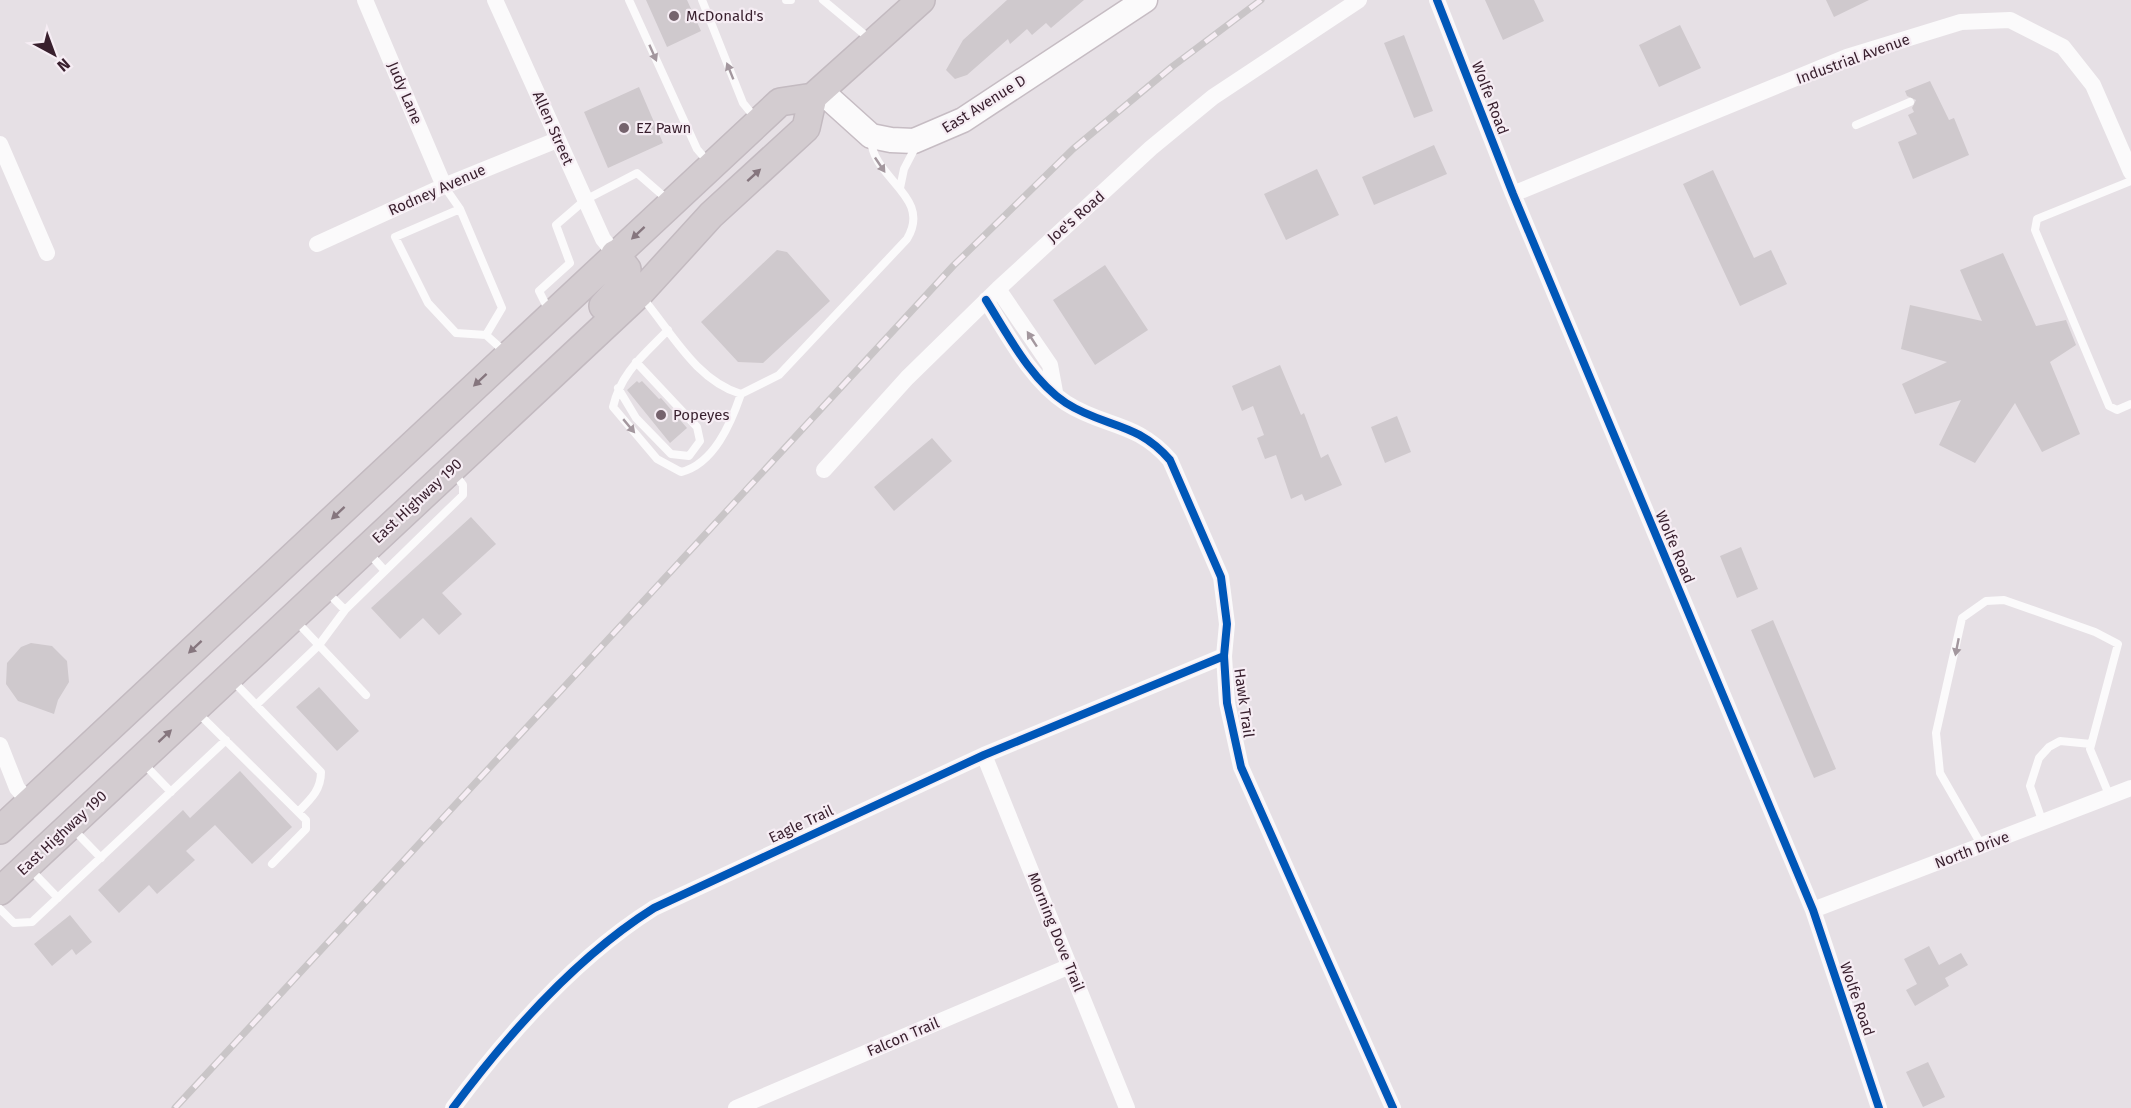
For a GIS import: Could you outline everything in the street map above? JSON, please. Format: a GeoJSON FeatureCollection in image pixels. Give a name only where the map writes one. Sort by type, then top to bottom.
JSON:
{"type":"FeatureCollection","features":[{"type":"Feature","properties":{"kind":"main road"},"geometry":{"type":"LineString","coordinates":[[0,830],[507,354],[780,102],[816,93],[921,0]]}},
{"type":"Feature","properties":{"kind":"main road","name":"East Avenue D"},"geometry":{"type":"LineString","coordinates":[[871,135],[891,140],[920,139],[963,120],[1145,0]]}},
{"type":"Feature","properties":{"kind":"main road"},"geometry":{"type":"LineString","coordinates":[[816,93],[871,135]]}},
{"type":"Feature","properties":{"kind":"main road","name":"East Highway 190"},"geometry":{"type":"LineString","coordinates":[[0,891],[639,294],[711,214],[806,128],[816,93]]}},
{"type":"Feature","properties":{"kind":"main road"},"geometry":{"type":"LineString","coordinates":[[493,430],[505,395],[618,292],[626,281],[627,269],[615,254]]}},
{"type":"Feature","properties":{"kind":"street","name":"Judy Lane"},"geometry":{"type":"LineString","coordinates":[[365,0],[444,186]]}},
{"type":"Feature","properties":{"kind":"street","name":"Allen Street"},"geometry":{"type":"LineString","coordinates":[[495,0],[603,239],[615,254]]}},
{"type":"Feature","properties":{"kind":"street","name":"Joe's Road"},"geometry":{"type":"LineString","coordinates":[[824,470],[907,378],[992,295],[1151,147],[1213,97],[1359,0]]}},
{"type":"Feature","properties":{"kind":"street","name":"Wolfe Road"},"geometry":{"type":"LineString","coordinates":[[1437,0],[1513,194],[1813,910],[1879,1108]]}},
{"type":"Feature","properties":{"kind":"street","name":"Industrial Avenue"},"geometry":{"type":"LineString","coordinates":[[1513,194],[1847,57],[1961,22],[2000,20],[2010,20],[2063,47],[2093,85],[2131,172]]}},
{"type":"Feature","properties":{"kind":"street","name":"Rodney Avenue"},"geometry":{"type":"LineString","coordinates":[[317,244],[444,186],[557,140]]}},
{"type":"Feature","properties":{"kind":"street"},"geometry":{"type":"LineString","coordinates":[[0,144],[47,253]]}},
{"type":"Feature","properties":{"kind":"street","name":"Hawk Trail"},"geometry":{"type":"LineString","coordinates":[[992,295],[1050,365],[1055,392],[1063,401],[1089,416],[1141,433],[1156,444],[1170,460],[1221,577],[1227,624],[1224,657],[1227,703],[1242,767],[1393,1108]]}},
{"type":"Feature","properties":{"kind":"street","name":"Eagle Trail"},"geometry":{"type":"LineString","coordinates":[[453,1108],[474,1080],[581,962],[621,928],[687,891],[984,755],[1224,657]]}},
{"type":"Feature","properties":{"kind":"street"},"geometry":{"type":"LineString","coordinates":[[0,745],[17,788],[29,802]]}},
{"type":"Feature","properties":{"kind":"street","name":"Morning Dove Trail"},"geometry":{"type":"LineString","coordinates":[[984,755],[1127,1108]]}},
{"type":"Feature","properties":{"kind":"street","name":"North Drive"},"geometry":{"type":"LineString","coordinates":[[1813,910],[2131,788]]}},
{"type":"Feature","properties":{"kind":"street","name":"Falcon Trail"},"geometry":{"type":"LineString","coordinates":[[736,1108],[1070,966]]}},
{"type":"Feature","properties":{"kind":"lane"},"geometry":{"type":"LineString","coordinates":[[629,0],[697,149],[711,165]]}},
{"type":"Feature","properties":{"kind":"lane"},"geometry":{"type":"LineString","coordinates":[[702,0],[743,103],[758,122]]}},
{"type":"Feature","properties":{"kind":"lane"},"geometry":{"type":"LineString","coordinates":[[823,0],[873,42]]}},
{"type":"Feature","properties":{"kind":"lane"},"geometry":{"type":"LineString","coordinates":[[1856,125],[1910,102]]}},
{"type":"Feature","properties":{"kind":"lane"},"geometry":{"type":"LineString","coordinates":[[668,330],[636,362],[617,387],[613,407],[657,459],[681,472],[693,469],[717,445],[741,394],[779,375],[907,239],[914,227],[914,210],[900,188],[885,173],[871,152],[871,135]]}},
{"type":"Feature","properties":{"kind":"lane"},"geometry":{"type":"LineString","coordinates":[[900,188],[904,169],[920,139]]}},
{"type":"Feature","properties":{"kind":"lane"},"geometry":{"type":"LineString","coordinates":[[551,314],[539,291],[570,263],[556,225],[585,200],[637,173],[670,202]]}},
{"type":"Feature","properties":{"kind":"lane"},"geometry":{"type":"LineString","coordinates":[[2131,182],[2037,219],[2035,230],[2109,406],[2117,410],[2131,404]]}},
{"type":"Feature","properties":{"kind":"lane"},"geometry":{"type":"LineString","coordinates":[[444,186],[460,209],[502,308],[486,335]]}},
{"type":"Feature","properties":{"kind":"lane"},"geometry":{"type":"LineString","coordinates":[[460,209],[395,237],[428,303],[456,333],[486,335],[507,354]]}},
{"type":"Feature","properties":{"kind":"lane"},"geometry":{"type":"LineString","coordinates":[[639,294],[690,358],[721,388],[741,394]]}},
{"type":"Feature","properties":{"kind":"lane"},"geometry":{"type":"LineString","coordinates":[[617,387],[631,412],[671,454],[689,456],[700,441],[697,427],[636,362]]}},
{"type":"Feature","properties":{"kind":"lane"},"geometry":{"type":"LineString","coordinates":[[256,705],[319,645],[345,610],[463,495],[463,485],[451,469]]}},
{"type":"Feature","properties":{"kind":"lane"},"geometry":{"type":"LineString","coordinates":[[365,549],[386,570]]}},
{"type":"Feature","properties":{"kind":"lane"},"geometry":{"type":"LineString","coordinates":[[323,588],[345,610]]}},
{"type":"Feature","properties":{"kind":"lane"},"geometry":{"type":"LineString","coordinates":[[1982,846],[1940,773],[1936,733],[1962,618],[1986,601],[2004,600],[2095,632],[2118,644],[2091,744],[2110,797]]}},
{"type":"Feature","properties":{"kind":"lane"},"geometry":{"type":"LineString","coordinates":[[292,617],[366,695]]}},
{"type":"Feature","properties":{"kind":"lane"},"geometry":{"type":"LineString","coordinates":[[229,677],[321,772],[321,784],[314,797],[298,812]]}},
{"type":"Feature","properties":{"kind":"lane"},"geometry":{"type":"LineString","coordinates":[[194,709],[306,820],[306,829],[272,864]]}},
{"type":"Feature","properties":{"kind":"lane"},"geometry":{"type":"LineString","coordinates":[[0,909],[14,922],[32,922],[226,740]]}},
{"type":"Feature","properties":{"kind":"lane"},"geometry":{"type":"LineString","coordinates":[[2043,823],[2030,786],[2036,766],[2049,747],[2060,741],[2091,744]]}},
{"type":"Feature","properties":{"kind":"lane"},"geometry":{"type":"LineString","coordinates":[[140,760],[171,792]]}},
{"type":"Feature","properties":{"kind":"lane"},"geometry":{"type":"LineString","coordinates":[[70,825],[101,858]]}},
{"type":"Feature","properties":{"kind":"lane"},"geometry":{"type":"LineString","coordinates":[[27,866],[58,898]]}},
{"type":"Feature","properties":{"kind":"building","name":"McDonald's"},"geometry":{"type":"Polygon","coordinates":[[[646,0],[687,0],[701,31],[667,47],[646,0]]]}},
{"type":"Feature","properties":{"kind":"building"},"geometry":{"type":"Polygon","coordinates":[[[1007,0],[1084,0],[1051,28],[1046,23],[1032,35],[1027,29],[1010,44],[1008,39],[967,75],[955,79],[946,70],[963,40],[1007,0]]]}},
{"type":"Feature","properties":{"kind":"building"},"geometry":{"type":"Polygon","coordinates":[[[1485,0],[1534,0],[1544,21],[1503,40],[1485,0]]]}},
{"type":"Feature","properties":{"kind":"building"},"geometry":{"type":"Polygon","coordinates":[[[1826,0],[1869,0],[1834,17],[1826,0]]]}},
{"type":"Feature","properties":{"kind":"building"},"geometry":{"type":"Polygon","coordinates":[[[1680,25],[1701,68],[1659,87],[1639,45],[1680,25]]]}},
{"type":"Feature","properties":{"kind":"building"},"geometry":{"type":"Polygon","coordinates":[[[1404,35],[1433,111],[1414,118],[1384,43],[1404,35]]]}},
{"type":"Feature","properties":{"kind":"building"},"geometry":{"type":"Polygon","coordinates":[[[1930,81],[1949,120],[1954,118],[1969,155],[1913,179],[1898,142],[1917,134],[1908,115],[1914,112],[1912,108],[1916,100],[1907,96],[1905,91],[1930,81]]]}},
{"type":"Feature","properties":{"kind":"building","name":"EZ Pawn"},"geometry":{"type":"Polygon","coordinates":[[[639,87],[663,143],[608,168],[584,112],[639,87]]]}},
{"type":"Feature","properties":{"kind":"building"},"geometry":{"type":"Polygon","coordinates":[[[1434,145],[1447,174],[1374,205],[1362,177],[1434,145]]]}},
{"type":"Feature","properties":{"kind":"building"},"geometry":{"type":"Polygon","coordinates":[[[1317,169],[1339,215],[1286,240],[1264,194],[1317,169]]]}},
{"type":"Feature","properties":{"kind":"building"},"geometry":{"type":"Polygon","coordinates":[[[1713,170],[1754,258],[1771,250],[1787,284],[1740,306],[1683,184],[1713,170]]]}},
{"type":"Feature","properties":{"kind":"building"},"geometry":{"type":"Polygon","coordinates":[[[777,250],[787,252],[830,301],[763,363],[738,362],[701,322],[777,250]]]}},
{"type":"Feature","properties":{"kind":"building"},"geometry":{"type":"Polygon","coordinates":[[[2003,253],[2036,326],[2066,320],[2076,345],[2050,362],[2080,434],[2042,452],[2015,403],[1975,463],[1939,445],[1961,400],[1915,414],[1902,384],[1947,362],[1901,349],[1910,305],[1982,321],[1960,270],[2003,253]]]}},
{"type":"Feature","properties":{"kind":"building"},"geometry":{"type":"Polygon","coordinates":[[[1105,265],[1148,330],[1095,365],[1053,300],[1105,265]]]}},
{"type":"Feature","properties":{"kind":"building"},"geometry":{"type":"Polygon","coordinates":[[[1280,365],[1301,415],[1304,413],[1321,458],[1328,454],[1342,485],[1305,501],[1302,494],[1291,499],[1276,455],[1265,459],[1257,438],[1264,435],[1253,406],[1242,411],[1232,386],[1280,365]]]}},
{"type":"Feature","properties":{"kind":"building","name":"Popeyes"},"geometry":{"type":"Polygon","coordinates":[[[637,381],[639,383],[642,381],[659,399],[661,398],[687,428],[670,443],[627,390],[637,381]]]}},
{"type":"Feature","properties":{"kind":"building"},"geometry":{"type":"Polygon","coordinates":[[[1397,416],[1411,452],[1385,463],[1371,427],[1397,416]]]}},
{"type":"Feature","properties":{"kind":"building"},"geometry":{"type":"Polygon","coordinates":[[[932,438],[952,461],[894,511],[874,487],[932,438]]]}},
{"type":"Feature","properties":{"kind":"building"},"geometry":{"type":"Polygon","coordinates":[[[471,517],[496,544],[442,593],[462,614],[439,635],[423,618],[400,639],[371,608],[471,517]]]}},
{"type":"Feature","properties":{"kind":"building"},"geometry":{"type":"Polygon","coordinates":[[[1741,547],[1758,589],[1737,598],[1720,556],[1741,547]]]}},
{"type":"Feature","properties":{"kind":"building"},"geometry":{"type":"Polygon","coordinates":[[[1773,620],[1836,769],[1814,778],[1751,630],[1773,620]]]}},
{"type":"Feature","properties":{"kind":"building"},"geometry":{"type":"Polygon","coordinates":[[[31,643],[52,646],[67,661],[69,682],[58,700],[54,714],[18,701],[6,684],[7,663],[21,647],[31,643]]]}},
{"type":"Feature","properties":{"kind":"building"},"geometry":{"type":"Polygon","coordinates":[[[319,687],[359,731],[337,751],[296,707],[319,687]]]}},
{"type":"Feature","properties":{"kind":"building"},"geometry":{"type":"Polygon","coordinates":[[[240,771],[292,827],[252,864],[215,825],[186,851],[195,860],[157,894],[149,885],[119,913],[98,890],[183,810],[190,818],[240,771]]]}},
{"type":"Feature","properties":{"kind":"building"},"geometry":{"type":"Polygon","coordinates":[[[70,915],[92,942],[76,955],[72,949],[52,966],[34,944],[70,915]]]}},
{"type":"Feature","properties":{"kind":"building"},"geometry":{"type":"Polygon","coordinates":[[[1929,946],[1939,965],[1961,953],[1968,965],[1945,978],[1949,986],[1915,1006],[1906,990],[1917,984],[1904,959],[1929,946]]]}},
{"type":"Feature","properties":{"kind":"building"},"geometry":{"type":"Polygon","coordinates":[[[1928,1062],[1945,1097],[1923,1107],[1906,1072],[1928,1062]]]}},
{"type":"Feature","properties":{"kind":"railway"},"geometry":{"type":"LineString","coordinates":[[175,1108],[954,265],[1073,149],[1173,66],[1261,0]]}},
{"type":"Feature","properties":{"kind":"cycle path"},"geometry":{"type":"LineString","coordinates":[[1437,0],[1513,194],[1813,910],[1879,1108]]}},
{"type":"Feature","properties":{"kind":"cycle path"},"geometry":{"type":"LineString","coordinates":[[986,300],[1031,370],[1053,393],[1080,411],[1145,438],[1170,460],[1221,577],[1227,624],[1224,656],[1227,703],[1241,767],[1393,1108]]}},
{"type":"Feature","properties":{"kind":"cycle path"},"geometry":{"type":"LineString","coordinates":[[453,1108],[520,1025],[571,973],[625,928],[654,908],[984,755],[1224,656]]}},
{"type":"Feature","properties":{"kind":"place","name":"McDonald's"},"geometry":{"type":"Point","coordinates":[674,16]}},
{"type":"Feature","properties":{"kind":"place","name":"EZ Pawn"},"geometry":{"type":"Point","coordinates":[624,128]}},
{"type":"Feature","properties":{"kind":"place","name":"Popeyes"},"geometry":{"type":"Point","coordinates":[661,415]}}]}
